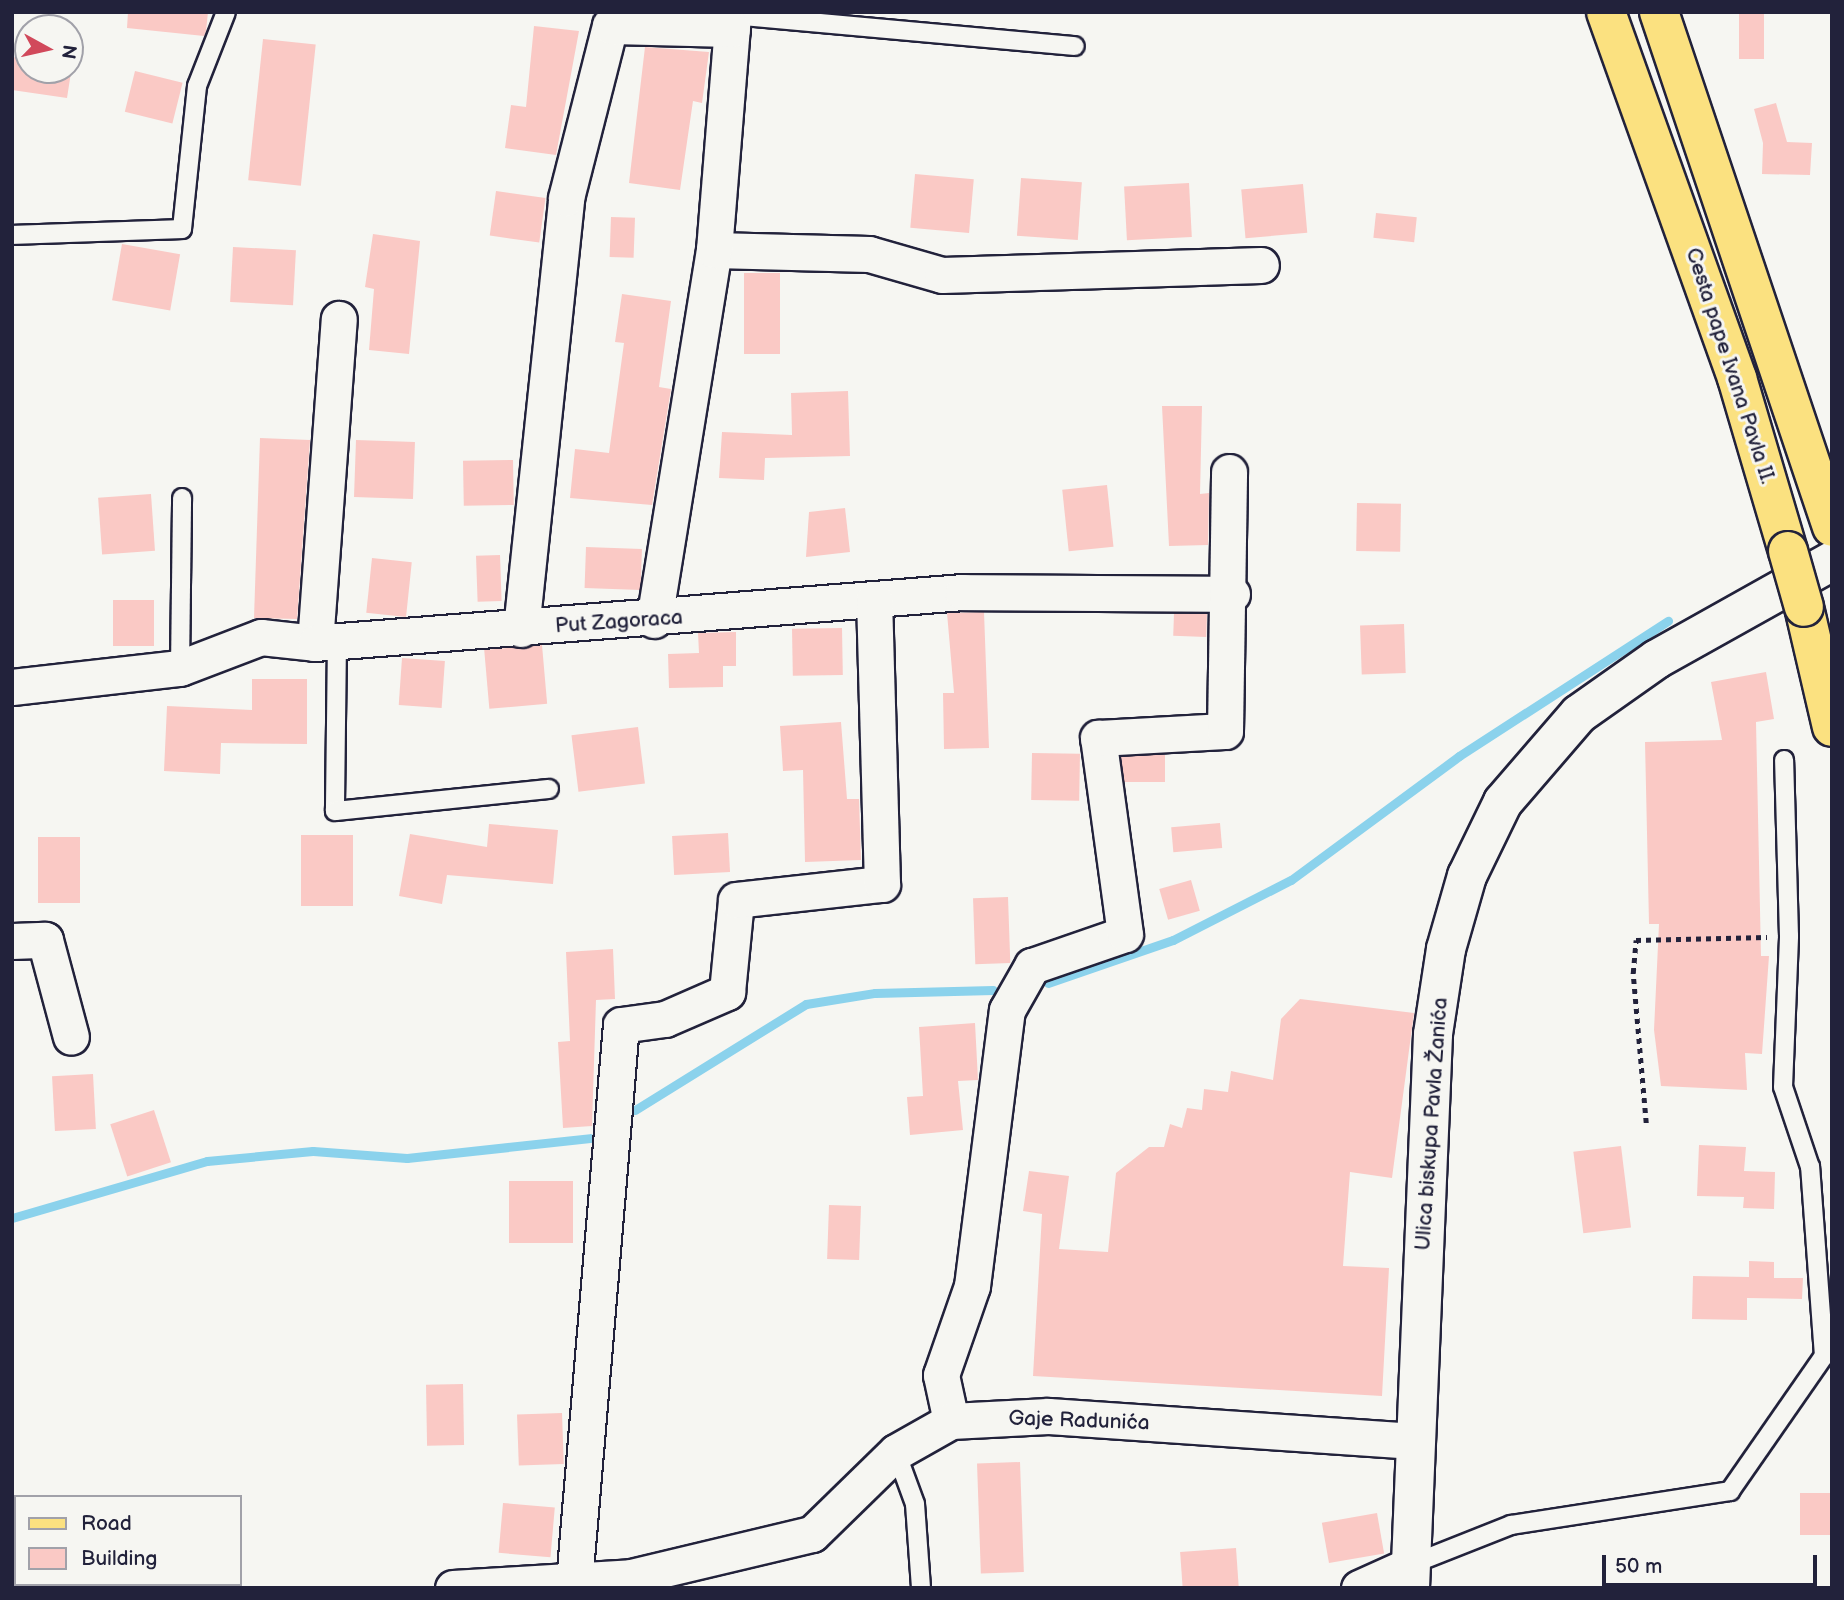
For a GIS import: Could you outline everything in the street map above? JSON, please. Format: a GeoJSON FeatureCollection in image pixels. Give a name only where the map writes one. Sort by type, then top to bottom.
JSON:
{"type":"FeatureCollection","features":[{"type":"Feature","properties":{"kind":"main road","name":"Cesta pape Ivana Pavla II."},"geometry":{"type":"LineString","coordinates":[[1606,12],[1737,378],[1788,551],[1787,602],[1832,726]]}},
{"type":"Feature","properties":{"kind":"main road"},"geometry":{"type":"LineString","coordinates":[[1659,12],[1832,527]]}},
{"type":"Feature","properties":{"kind":"street"},"geometry":{"type":"LineString","coordinates":[[521,629],[566,198],[610,26],[732,19],[714,250],[654,620]]}},
{"type":"Feature","properties":{"kind":"street"},"geometry":{"type":"LineString","coordinates":[[714,250],[869,254],[942,275],[1261,265]]}},
{"type":"Feature","properties":{"kind":"street"},"geometry":{"type":"LineString","coordinates":[[326,642],[339,319]]}},
{"type":"Feature","properties":{"kind":"street"},"geometry":{"type":"LineString","coordinates":[[951,1422],[941,1375],[972,1286],[1006,1010],[1032,966],[1125,934],[1098,738],[1225,731],[1232,593],[1229,472]]}},
{"type":"Feature","properties":{"kind":"street","name":"Ulica biskupa Pavla Žanića"},"geometry":{"type":"LineString","coordinates":[[1410,1576],[1433,1034],[1446,949],[1467,876],[1503,802],[1579,714],[1657,659],[1787,602],[1832,561]]}},
{"type":"Feature","properties":{"kind":"street","name":"Put Zagoraca"},"geometry":{"type":"LineString","coordinates":[[12,687],[180,668],[261,637],[326,642],[654,620],[963,592],[1232,593]]}},
{"type":"Feature","properties":{"kind":"street"},"geometry":{"type":"LineString","coordinates":[[574,1582],[621,1025],[665,1019],[726,992],[736,900],[883,884],[874,599]]}},
{"type":"Feature","properties":{"kind":"street"},"geometry":{"type":"LineString","coordinates":[[12,941],[45,940],[71,1037]]}},
{"type":"Feature","properties":{"kind":"street","name":"Gaje Radunića"},"geometry":{"type":"LineString","coordinates":[[453,1588],[631,1577],[812,1534],[897,1452],[951,1422],[1048,1416],[1415,1441]]}},
{"type":"Feature","properties":{"kind":"street"},"geometry":{"type":"LineString","coordinates":[[1359,1588],[1410,1576]]}},
{"type":"Feature","properties":{"kind":"street"},"geometry":{"type":"LineString","coordinates":[[136,1586],[154,1588]]}},
{"type":"Feature","properties":{"kind":"lane"},"geometry":{"type":"LineString","coordinates":[[12,235],[181,229],[197,86],[226,12]]}},
{"type":"Feature","properties":{"kind":"lane"},"geometry":{"type":"LineString","coordinates":[[732,19],[1075,46]]}},
{"type":"Feature","properties":{"kind":"lane"},"geometry":{"type":"LineString","coordinates":[[180,668],[182,498]]}},
{"type":"Feature","properties":{"kind":"lane"},"geometry":{"type":"LineString","coordinates":[[326,642],[335,811],[549,789]]}},
{"type":"Feature","properties":{"kind":"lane"},"geometry":{"type":"LineString","coordinates":[[1410,1576],[1511,1525],[1730,1491],[1824,1356],[1810,1167],[1783,1087],[1789,936],[1784,760]]}},
{"type":"Feature","properties":{"kind":"lane"},"geometry":{"type":"LineString","coordinates":[[897,1452],[915,1504],[921,1588]]}},
{"type":"Feature","properties":{"kind":"path"},"geometry":{"type":"LineString","coordinates":[[1646,1123],[1633,973],[1636,940],[1789,936]]}},
{"type":"Feature","properties":{"kind":"building"},"geometry":{"type":"Polygon","coordinates":[[[128,12],[208,12],[206,31],[204,36],[127,28],[128,12]]]}},
{"type":"Feature","properties":{"kind":"building"},"geometry":{"type":"Polygon","coordinates":[[[1739,12],[1764,12],[1764,59],[1739,59],[1739,12]]]}},
{"type":"Feature","properties":{"kind":"building"},"geometry":{"type":"Polygon","coordinates":[[[534,26],[579,31],[556,155],[505,148],[511,105],[526,107],[534,26]]]}},
{"type":"Feature","properties":{"kind":"building"},"geometry":{"type":"Polygon","coordinates":[[[263,39],[316,45],[301,186],[248,180],[263,39]]]}},
{"type":"Feature","properties":{"kind":"building"},"geometry":{"type":"Polygon","coordinates":[[[645,47],[709,52],[702,103],[693,101],[680,190],[629,183],[645,47]]]}},
{"type":"Feature","properties":{"kind":"building"},"geometry":{"type":"Polygon","coordinates":[[[12,57],[14,84],[69,84],[67,98],[12,90],[12,57]]]}},
{"type":"Feature","properties":{"kind":"building"},"geometry":{"type":"Polygon","coordinates":[[[135,71],[183,83],[172,124],[125,112],[135,71]]]}},
{"type":"Feature","properties":{"kind":"building"},"geometry":{"type":"Polygon","coordinates":[[[1776,103],[1787,142],[1812,143],[1810,175],[1762,174],[1763,143],[1754,109],[1776,103]]]}},
{"type":"Feature","properties":{"kind":"building"},"geometry":{"type":"Polygon","coordinates":[[[915,174],[974,179],[969,233],[910,228],[915,174]]]}},
{"type":"Feature","properties":{"kind":"building"},"geometry":{"type":"Polygon","coordinates":[[[1021,178],[1082,182],[1078,240],[1017,236],[1021,178]]]}},
{"type":"Feature","properties":{"kind":"building"},"geometry":{"type":"Polygon","coordinates":[[[1189,183],[1192,237],[1127,240],[1124,186],[1189,183]]]}},
{"type":"Feature","properties":{"kind":"building"},"geometry":{"type":"Polygon","coordinates":[[[1303,184],[1307,233],[1246,238],[1241,189],[1303,184]]]}},
{"type":"Feature","properties":{"kind":"building"},"geometry":{"type":"Polygon","coordinates":[[[496,191],[546,198],[539,243],[490,236],[496,191]]]}},
{"type":"Feature","properties":{"kind":"building"},"geometry":{"type":"Polygon","coordinates":[[[1376,213],[1417,217],[1414,242],[1373,238],[1376,213]]]}},
{"type":"Feature","properties":{"kind":"building"},"geometry":{"type":"Polygon","coordinates":[[[611,217],[635,218],[634,258],[610,257],[611,217]]]}},
{"type":"Feature","properties":{"kind":"building"},"geometry":{"type":"Polygon","coordinates":[[[373,234],[420,241],[409,354],[369,350],[374,289],[365,287],[373,234]]]}},
{"type":"Feature","properties":{"kind":"building"},"geometry":{"type":"Polygon","coordinates":[[[122,244],[180,254],[170,310],[112,300],[122,244]]]}},
{"type":"Feature","properties":{"kind":"building"},"geometry":{"type":"Polygon","coordinates":[[[233,247],[296,250],[293,305],[230,302],[233,247]]]}},
{"type":"Feature","properties":{"kind":"building"},"geometry":{"type":"Polygon","coordinates":[[[744,273],[780,273],[780,354],[744,354],[744,273]]]}},
{"type":"Feature","properties":{"kind":"building"},"geometry":{"type":"Polygon","coordinates":[[[622,294],[671,301],[659,387],[671,389],[652,505],[570,498],[575,449],[609,453],[624,343],[615,342],[622,294]]]}},
{"type":"Feature","properties":{"kind":"building"},"geometry":{"type":"Polygon","coordinates":[[[848,391],[850,456],[765,458],[764,480],[719,478],[722,432],[792,435],[791,393],[848,391]]]}},
{"type":"Feature","properties":{"kind":"building"},"geometry":{"type":"Polygon","coordinates":[[[1162,406],[1202,406],[1200,494],[1209,493],[1208,545],[1169,546],[1162,406]]]}},
{"type":"Feature","properties":{"kind":"building"},"geometry":{"type":"Polygon","coordinates":[[[260,438],[310,440],[297,619],[254,618],[260,438]]]}},
{"type":"Feature","properties":{"kind":"building"},"geometry":{"type":"Polygon","coordinates":[[[356,440],[415,442],[413,499],[354,497],[356,440]]]}},
{"type":"Feature","properties":{"kind":"building"},"geometry":{"type":"Polygon","coordinates":[[[513,460],[514,505],[464,506],[463,461],[513,460]]]}},
{"type":"Feature","properties":{"kind":"building"},"geometry":{"type":"Polygon","coordinates":[[[1107,485],[1113,547],[1069,551],[1062,490],[1107,485]]]}},
{"type":"Feature","properties":{"kind":"building"},"geometry":{"type":"Polygon","coordinates":[[[151,494],[155,551],[102,555],[98,498],[151,494]]]}},
{"type":"Feature","properties":{"kind":"building"},"geometry":{"type":"Polygon","coordinates":[[[1357,503],[1401,504],[1400,552],[1356,551],[1357,503]]]}},
{"type":"Feature","properties":{"kind":"building"},"geometry":{"type":"Polygon","coordinates":[[[845,508],[850,552],[806,557],[809,512],[845,508]]]}},
{"type":"Feature","properties":{"kind":"building"},"geometry":{"type":"Polygon","coordinates":[[[586,547],[642,549],[641,590],[585,588],[586,547]]]}},
{"type":"Feature","properties":{"kind":"building"},"geometry":{"type":"Polygon","coordinates":[[[500,555],[502,601],[478,602],[476,556],[500,555]]]}},
{"type":"Feature","properties":{"kind":"building"},"geometry":{"type":"Polygon","coordinates":[[[372,558],[412,562],[406,617],[366,613],[372,558]]]}},
{"type":"Feature","properties":{"kind":"building"},"geometry":{"type":"Polygon","coordinates":[[[113,600],[154,600],[154,646],[113,646],[113,600]]]}},
{"type":"Feature","properties":{"kind":"building"},"geometry":{"type":"Polygon","coordinates":[[[984,612],[989,748],[944,749],[943,693],[954,693],[947,613],[984,612]]]}},
{"type":"Feature","properties":{"kind":"building"},"geometry":{"type":"Polygon","coordinates":[[[1174,613],[1207,614],[1206,637],[1173,636],[1174,613]]]}},
{"type":"Feature","properties":{"kind":"building"},"geometry":{"type":"Polygon","coordinates":[[[1404,624],[1406,673],[1362,675],[1360,626],[1404,624]]]}},
{"type":"Feature","properties":{"kind":"building"},"geometry":{"type":"Polygon","coordinates":[[[842,628],[843,675],[793,676],[792,629],[842,628]]]}},
{"type":"Feature","properties":{"kind":"building"},"geometry":{"type":"Polygon","coordinates":[[[736,632],[736,666],[723,666],[723,687],[669,688],[668,654],[699,653],[698,633],[736,632]]]}},
{"type":"Feature","properties":{"kind":"building"},"geometry":{"type":"Polygon","coordinates":[[[542,645],[547,704],[489,709],[484,650],[542,645]]]}},
{"type":"Feature","properties":{"kind":"building"},"geometry":{"type":"Polygon","coordinates":[[[402,658],[445,661],[442,708],[399,705],[402,658]]]}},
{"type":"Feature","properties":{"kind":"building"},"geometry":{"type":"Polygon","coordinates":[[[1766,672],[1774,719],[1756,722],[1761,956],[1769,956],[1762,1054],[1745,1053],[1747,1090],[1661,1086],[1654,1030],[1659,924],[1649,924],[1645,742],[1722,740],[1711,682],[1766,672]]]}},
{"type":"Feature","properties":{"kind":"building"},"geometry":{"type":"Polygon","coordinates":[[[252,679],[307,679],[307,744],[221,743],[220,774],[164,771],[167,706],[252,710],[252,679]]]}},
{"type":"Feature","properties":{"kind":"building"},"geometry":{"type":"Polygon","coordinates":[[[841,722],[847,799],[859,799],[861,860],[805,862],[803,770],[783,771],[780,726],[841,722]]]}},
{"type":"Feature","properties":{"kind":"building"},"geometry":{"type":"Polygon","coordinates":[[[638,727],[645,784],[578,792],[571,735],[638,727]]]}},
{"type":"Feature","properties":{"kind":"building"},"geometry":{"type":"Polygon","coordinates":[[[1032,753],[1080,754],[1079,801],[1031,800],[1032,753]]]}},
{"type":"Feature","properties":{"kind":"building"},"geometry":{"type":"Polygon","coordinates":[[[1121,755],[1165,755],[1165,782],[1121,782],[1121,755]]]}},
{"type":"Feature","properties":{"kind":"building"},"geometry":{"type":"Polygon","coordinates":[[[1220,823],[1222,848],[1173,852],[1171,827],[1220,823]]]}},
{"type":"Feature","properties":{"kind":"building"},"geometry":{"type":"Polygon","coordinates":[[[489,824],[558,830],[553,884],[447,875],[442,904],[399,896],[410,834],[487,847],[489,824]]]}},
{"type":"Feature","properties":{"kind":"building"},"geometry":{"type":"Polygon","coordinates":[[[728,833],[730,872],[674,875],[672,836],[728,833]]]}},
{"type":"Feature","properties":{"kind":"building"},"geometry":{"type":"Polygon","coordinates":[[[301,835],[353,835],[353,906],[301,906],[301,835]]]}},
{"type":"Feature","properties":{"kind":"building"},"geometry":{"type":"Polygon","coordinates":[[[38,837],[80,837],[80,903],[38,903],[38,837]]]}},
{"type":"Feature","properties":{"kind":"building"},"geometry":{"type":"Polygon","coordinates":[[[1191,880],[1200,911],[1168,920],[1159,889],[1191,880]]]}},
{"type":"Feature","properties":{"kind":"building"},"geometry":{"type":"Polygon","coordinates":[[[1008,897],[1010,963],[975,964],[973,898],[1008,897]]]}},
{"type":"Feature","properties":{"kind":"building"},"geometry":{"type":"Polygon","coordinates":[[[613,949],[615,999],[596,1000],[592,1126],[563,1128],[558,1042],[570,1041],[566,952],[613,949]]]}},
{"type":"Feature","properties":{"kind":"building"},"geometry":{"type":"Polygon","coordinates":[[[1300,999],[1414,1013],[1392,1178],[1350,1172],[1343,1266],[1389,1268],[1382,1396],[1033,1376],[1042,1214],[1023,1211],[1029,1171],[1069,1176],[1059,1249],[1108,1252],[1116,1173],[1149,1147],[1164,1147],[1170,1124],[1182,1128],[1187,1108],[1202,1110],[1204,1089],[1228,1092],[1231,1071],[1273,1080],[1281,1019],[1300,999]]]}},
{"type":"Feature","properties":{"kind":"building"},"geometry":{"type":"Polygon","coordinates":[[[975,1023],[978,1080],[958,1081],[963,1130],[910,1135],[907,1097],[923,1096],[919,1027],[975,1023]]]}},
{"type":"Feature","properties":{"kind":"building"},"geometry":{"type":"Polygon","coordinates":[[[93,1074],[96,1129],[55,1131],[52,1076],[93,1074]]]}},
{"type":"Feature","properties":{"kind":"building"},"geometry":{"type":"Polygon","coordinates":[[[154,1110],[171,1162],[127,1177],[110,1124],[154,1110]]]}},
{"type":"Feature","properties":{"kind":"building"},"geometry":{"type":"Polygon","coordinates":[[[1699,1145],[1746,1147],[1744,1171],[1775,1172],[1774,1209],[1743,1208],[1744,1197],[1697,1196],[1699,1145]]]}},
{"type":"Feature","properties":{"kind":"building"},"geometry":{"type":"Polygon","coordinates":[[[1621,1146],[1631,1227],[1583,1233],[1573,1152],[1621,1146]]]}},
{"type":"Feature","properties":{"kind":"building"},"geometry":{"type":"Polygon","coordinates":[[[509,1181],[573,1181],[573,1243],[509,1243],[509,1181]]]}},
{"type":"Feature","properties":{"kind":"building"},"geometry":{"type":"Polygon","coordinates":[[[829,1205],[861,1206],[859,1260],[827,1259],[829,1205]]]}},
{"type":"Feature","properties":{"kind":"building"},"geometry":{"type":"Polygon","coordinates":[[[1749,1261],[1774,1262],[1774,1278],[1803,1278],[1802,1299],[1747,1298],[1747,1320],[1692,1319],[1693,1276],[1749,1277],[1749,1261]]]}},
{"type":"Feature","properties":{"kind":"building"},"geometry":{"type":"Polygon","coordinates":[[[463,1384],[464,1445],[427,1446],[426,1385],[463,1384]]]}},
{"type":"Feature","properties":{"kind":"building"},"geometry":{"type":"Polygon","coordinates":[[[562,1413],[564,1464],[519,1466],[517,1415],[562,1413]]]}},
{"type":"Feature","properties":{"kind":"building"},"geometry":{"type":"Polygon","coordinates":[[[1020,1462],[1024,1572],[981,1573],[977,1464],[1020,1462]]]}},
{"type":"Feature","properties":{"kind":"building"},"geometry":{"type":"Polygon","coordinates":[[[1800,1493],[1832,1493],[1832,1535],[1800,1535],[1800,1493]]]}},
{"type":"Feature","properties":{"kind":"building"},"geometry":{"type":"Polygon","coordinates":[[[503,1503],[555,1508],[550,1557],[499,1553],[503,1503]]]}},
{"type":"Feature","properties":{"kind":"building"},"geometry":{"type":"Polygon","coordinates":[[[1377,1513],[1384,1553],[1329,1563],[1322,1523],[1377,1513]]]}},
{"type":"Feature","properties":{"kind":"building"},"geometry":{"type":"Polygon","coordinates":[[[1236,1548],[1239,1588],[1183,1588],[1180,1552],[1236,1548]]]}},
{"type":"Feature","properties":{"kind":"waterway"},"geometry":{"type":"LineString","coordinates":[[1048,983],[1173,940],[1291,880],[1459,756],[1668,621]]}},
{"type":"Feature","properties":{"kind":"waterway"},"geometry":{"type":"LineString","coordinates":[[635,1110],[806,1004],[875,993],[993,990]]}},
{"type":"Feature","properties":{"kind":"waterway"},"geometry":{"type":"LineString","coordinates":[[12,1218],[207,1161],[313,1151],[407,1158],[590,1138]]}}]}
